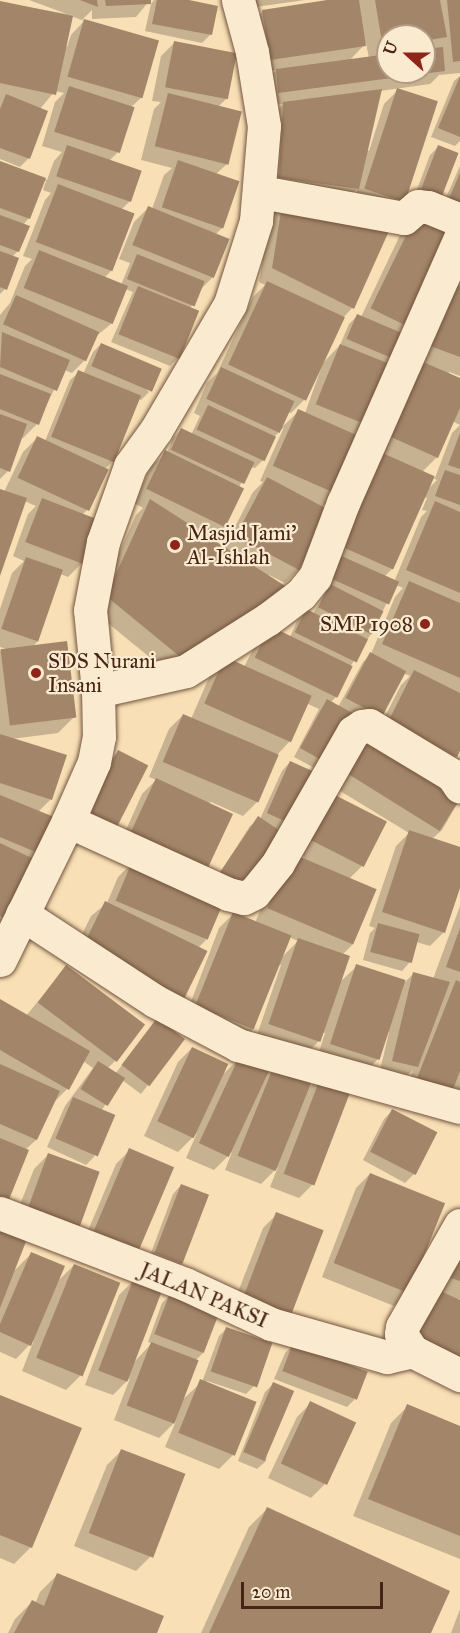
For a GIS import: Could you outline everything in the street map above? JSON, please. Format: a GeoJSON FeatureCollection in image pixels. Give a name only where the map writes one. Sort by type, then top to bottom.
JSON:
{"type":"FeatureCollection","features":[{"type":"Feature","properties":{"kind":"street"},"geometry":{"type":"LineString","coordinates":[[238,0],[252,52],[264,126],[261,192],[256,221],[230,304],[156,430],[130,466],[103,542],[90,610],[98,691],[99,737],[94,762],[68,821],[9,934],[155,1001],[238,1045],[460,1107]]}},
{"type":"Feature","properties":{"kind":"street"},"geometry":{"type":"LineString","coordinates":[[261,192],[404,218],[418,206],[428,207],[460,220]]}},
{"type":"Feature","properties":{"kind":"street"},"geometry":{"type":"LineString","coordinates":[[98,691],[186,671],[268,619],[301,594],[315,577],[343,503],[460,238]]}},
{"type":"Feature","properties":{"kind":"street"},"geometry":{"type":"LineString","coordinates":[[68,821],[228,894],[244,898],[254,893],[278,863],[353,732],[362,726],[369,725],[457,776]]}},
{"type":"Feature","properties":{"kind":"street","name":"JALAN PAKSI"},"geometry":{"type":"LineString","coordinates":[[0,1213],[185,1284],[271,1324],[387,1357],[412,1351]]}},
{"type":"Feature","properties":{"kind":"street"},"geometry":{"type":"LineString","coordinates":[[460,1225],[402,1327],[401,1334],[412,1351],[460,1375]]}},
{"type":"Feature","properties":{"kind":"building"},"geometry":{"type":"Polygon","coordinates":[[[80,0],[97,0],[98,7],[80,0]]]}},
{"type":"Feature","properties":{"kind":"building"},"geometry":{"type":"Polygon","coordinates":[[[105,0],[151,0],[151,4],[106,6],[105,0]]]}},
{"type":"Feature","properties":{"kind":"building"},"geometry":{"type":"Polygon","coordinates":[[[157,0],[189,0],[218,6],[212,35],[152,24],[157,0]]]}},
{"type":"Feature","properties":{"kind":"building"},"geometry":{"type":"Polygon","coordinates":[[[327,0],[359,0],[366,46],[270,60],[262,10],[327,0]]]}},
{"type":"Feature","properties":{"kind":"building"},"geometry":{"type":"Polygon","coordinates":[[[375,0],[440,0],[447,37],[436,39],[436,24],[379,24],[375,0]]]}},
{"type":"Feature","properties":{"kind":"building"},"geometry":{"type":"Polygon","coordinates":[[[447,0],[460,0],[460,61],[453,62],[447,0]]]}},
{"type":"Feature","properties":{"kind":"building"},"geometry":{"type":"Polygon","coordinates":[[[0,1],[73,16],[56,95],[0,83],[0,1]]]}},
{"type":"Feature","properties":{"kind":"building"},"geometry":{"type":"Polygon","coordinates":[[[84,19],[159,40],[142,98],[67,77],[84,19]]]}},
{"type":"Feature","properties":{"kind":"building"},"geometry":{"type":"Polygon","coordinates":[[[174,41],[237,53],[228,99],[165,87],[174,41]]]}},
{"type":"Feature","properties":{"kind":"building"},"geometry":{"type":"Polygon","coordinates":[[[443,47],[445,71],[436,72],[436,48],[443,47]]]}},
{"type":"Feature","properties":{"kind":"building"},"geometry":{"type":"Polygon","coordinates":[[[376,56],[376,80],[278,93],[276,69],[376,56]]]}},
{"type":"Feature","properties":{"kind":"building"},"geometry":{"type":"Polygon","coordinates":[[[460,76],[460,137],[438,128],[460,76]]]}},
{"type":"Feature","properties":{"kind":"building"},"geometry":{"type":"Polygon","coordinates":[[[69,86],[135,107],[120,153],[54,132],[69,86]]]}},
{"type":"Feature","properties":{"kind":"building"},"geometry":{"type":"Polygon","coordinates":[[[397,88],[438,101],[405,202],[364,189],[397,88]]]}},
{"type":"Feature","properties":{"kind":"building"},"geometry":{"type":"Polygon","coordinates":[[[382,89],[359,189],[279,178],[283,102],[382,89]]]}},
{"type":"Feature","properties":{"kind":"building"},"geometry":{"type":"Polygon","coordinates":[[[168,93],[242,111],[228,165],[155,146],[168,93]]]}},
{"type":"Feature","properties":{"kind":"building"},"geometry":{"type":"Polygon","coordinates":[[[6,94],[48,111],[30,159],[0,148],[0,109],[6,94]]]}},
{"type":"Feature","properties":{"kind":"building"},"geometry":{"type":"Polygon","coordinates":[[[67,145],[142,171],[131,202],[56,176],[67,145]]]}},
{"type":"Feature","properties":{"kind":"building"},"geometry":{"type":"Polygon","coordinates":[[[438,145],[459,153],[437,208],[417,200],[438,145]]]}},
{"type":"Feature","properties":{"kind":"building"},"geometry":{"type":"Polygon","coordinates":[[[178,160],[239,181],[223,228],[162,207],[178,160]]]}},
{"type":"Feature","properties":{"kind":"building"},"geometry":{"type":"Polygon","coordinates":[[[0,161],[46,178],[30,219],[0,208],[0,161]]]}},
{"type":"Feature","properties":{"kind":"building"},"geometry":{"type":"Polygon","coordinates":[[[460,173],[460,209],[447,203],[460,173]]]}},
{"type":"Feature","properties":{"kind":"building"},"geometry":{"type":"Polygon","coordinates":[[[58,184],[135,213],[112,271],[36,242],[58,184]]]}},
{"type":"Feature","properties":{"kind":"building"},"geometry":{"type":"Polygon","coordinates":[[[283,199],[393,222],[354,309],[272,268],[283,199]]]}},
{"type":"Feature","properties":{"kind":"building"},"geometry":{"type":"Polygon","coordinates":[[[148,206],[230,239],[214,278],[132,245],[148,206]]]}},
{"type":"Feature","properties":{"kind":"building"},"geometry":{"type":"Polygon","coordinates":[[[417,213],[458,233],[412,328],[371,308],[417,213]]]}},
{"type":"Feature","properties":{"kind":"building"},"geometry":{"type":"Polygon","coordinates":[[[0,215],[30,226],[19,252],[0,245],[0,215]]]}},
{"type":"Feature","properties":{"kind":"building"},"geometry":{"type":"Polygon","coordinates":[[[39,250],[128,286],[113,324],[24,288],[39,250]]]}},
{"type":"Feature","properties":{"kind":"building"},"geometry":{"type":"Polygon","coordinates":[[[0,251],[19,258],[7,290],[0,287],[0,251]]]}},
{"type":"Feature","properties":{"kind":"building"},"geometry":{"type":"Polygon","coordinates":[[[137,254],[205,281],[195,306],[127,279],[137,254]]]}},
{"type":"Feature","properties":{"kind":"building"},"geometry":{"type":"Polygon","coordinates":[[[267,281],[345,317],[306,401],[228,364],[267,281]]]}},
{"type":"Feature","properties":{"kind":"building"},"geometry":{"type":"Polygon","coordinates":[[[456,284],[460,286],[460,357],[430,346],[456,284]]]}},
{"type":"Feature","properties":{"kind":"building"},"geometry":{"type":"Polygon","coordinates":[[[138,286],[199,311],[180,359],[119,334],[138,286]]]}},
{"type":"Feature","properties":{"kind":"building"},"geometry":{"type":"Polygon","coordinates":[[[16,295],[99,332],[86,361],[3,324],[16,295]]]}},
{"type":"Feature","properties":{"kind":"building"},"geometry":{"type":"Polygon","coordinates":[[[357,314],[409,336],[399,361],[346,339],[357,314]]]}},
{"type":"Feature","properties":{"kind":"building"},"geometry":{"type":"Polygon","coordinates":[[[2,332],[70,360],[57,391],[0,367],[2,332]]]}},
{"type":"Feature","properties":{"kind":"building"},"geometry":{"type":"Polygon","coordinates":[[[101,343],[162,369],[152,392],[91,366],[101,343]]]}},
{"type":"Feature","properties":{"kind":"building"},"geometry":{"type":"Polygon","coordinates":[[[340,344],[393,365],[369,426],[316,404],[340,344]]]}},
{"type":"Feature","properties":{"kind":"building"},"geometry":{"type":"Polygon","coordinates":[[[414,358],[460,378],[460,408],[438,458],[382,433],[414,358]]]}},
{"type":"Feature","properties":{"kind":"building"},"geometry":{"type":"Polygon","coordinates":[[[221,367],[294,401],[280,433],[206,399],[221,367]]]}},
{"type":"Feature","properties":{"kind":"building"},"geometry":{"type":"Polygon","coordinates":[[[78,370],[141,395],[114,462],[51,437],[78,370]]]}},
{"type":"Feature","properties":{"kind":"building"},"geometry":{"type":"Polygon","coordinates":[[[0,374],[51,394],[39,425],[0,409],[0,374]]]}},
{"type":"Feature","properties":{"kind":"building"},"geometry":{"type":"Polygon","coordinates":[[[208,405],[276,437],[265,461],[197,429],[208,405]]]}},
{"type":"Feature","properties":{"kind":"building"},"geometry":{"type":"Polygon","coordinates":[[[298,409],[362,437],[337,494],[273,466],[298,409]]]}},
{"type":"Feature","properties":{"kind":"building"},"geometry":{"type":"Polygon","coordinates":[[[0,414],[27,424],[10,472],[0,468],[0,414]]]}},
{"type":"Feature","properties":{"kind":"building"},"geometry":{"type":"Polygon","coordinates":[[[181,428],[254,462],[244,484],[171,450],[181,428]]]}},
{"type":"Feature","properties":{"kind":"building"},"geometry":{"type":"Polygon","coordinates":[[[460,433],[460,469],[448,465],[460,433]]]}},
{"type":"Feature","properties":{"kind":"building"},"geometry":{"type":"Polygon","coordinates":[[[37,436],[109,469],[89,511],[18,478],[37,436]]]}},
{"type":"Feature","properties":{"kind":"building"},"geometry":{"type":"Polygon","coordinates":[[[165,450],[244,489],[225,527],[146,489],[165,450]]]}},
{"type":"Feature","properties":{"kind":"building"},"geometry":{"type":"Polygon","coordinates":[[[378,451],[435,476],[393,569],[337,544],[378,451]]]}},
{"type":"Feature","properties":{"kind":"building"},"geometry":{"type":"Polygon","coordinates":[[[445,470],[460,475],[460,505],[435,496],[445,470]]]}},
{"type":"Feature","properties":{"kind":"building"},"geometry":{"type":"Polygon","coordinates":[[[267,477],[331,511],[299,570],[236,536],[267,477]]]}},
{"type":"Feature","properties":{"kind":"building"},"geometry":{"type":"Polygon","coordinates":[[[0,489],[27,498],[0,576],[0,489]]]}},
{"type":"Feature","properties":{"kind":"building"},"geometry":{"type":"Polygon","coordinates":[[[42,498],[100,520],[83,564],[25,542],[42,498]]]}},
{"type":"Feature","properties":{"kind":"building","name":"Masjid Jami' Al-Ishlah"},"geometry":{"type":"Polygon","coordinates":[[[150,499],[293,591],[184,660],[106,596],[150,499]]]}},
{"type":"Feature","properties":{"kind":"building"},"geometry":{"type":"Polygon","coordinates":[[[435,501],[460,512],[460,593],[406,570],[435,501]]]}},
{"type":"Feature","properties":{"kind":"building"},"geometry":{"type":"Polygon","coordinates":[[[337,554],[399,582],[389,604],[327,577],[337,554]]]}},
{"type":"Feature","properties":{"kind":"building"},"geometry":{"type":"Polygon","coordinates":[[[26,557],[63,570],[38,642],[1,629],[26,557]]]}},
{"type":"Feature","properties":{"kind":"building","name":"SMP 1908"},"geometry":{"type":"Polygon","coordinates":[[[409,581],[460,603],[460,678],[382,644],[409,581]]]}},
{"type":"Feature","properties":{"kind":"building"},"geometry":{"type":"Polygon","coordinates":[[[330,584],[383,611],[372,634],[318,607],[330,584]]]}},
{"type":"Feature","properties":{"kind":"building"},"geometry":{"type":"Polygon","coordinates":[[[306,609],[368,639],[357,663],[295,632],[306,609]]]}},
{"type":"Feature","properties":{"kind":"building"},"geometry":{"type":"Polygon","coordinates":[[[270,626],[353,666],[337,698],[255,657],[270,626]]]}},
{"type":"Feature","properties":{"kind":"building","name":"SDS Nurani Insani"},"geometry":{"type":"Polygon","coordinates":[[[67,641],[76,717],[10,726],[0,649],[67,641]]]}},
{"type":"Feature","properties":{"kind":"building"},"geometry":{"type":"Polygon","coordinates":[[[370,652],[406,671],[382,717],[346,698],[370,652]]]}},
{"type":"Feature","properties":{"kind":"building"},"geometry":{"type":"Polygon","coordinates":[[[225,657],[312,696],[291,742],[204,704],[225,657]]]}},
{"type":"Feature","properties":{"kind":"building"},"geometry":{"type":"Polygon","coordinates":[[[414,670],[460,693],[460,751],[457,757],[388,722],[414,670]]]}},
{"type":"Feature","properties":{"kind":"building"},"geometry":{"type":"Polygon","coordinates":[[[327,699],[356,715],[329,764],[300,748],[327,699]]]}},
{"type":"Feature","properties":{"kind":"building"},"geometry":{"type":"Polygon","coordinates":[[[183,714],[279,755],[258,803],[163,762],[183,714]]]}},
{"type":"Feature","properties":{"kind":"building"},"geometry":{"type":"Polygon","coordinates":[[[0,734],[67,755],[52,800],[0,783],[0,734]]]}},
{"type":"Feature","properties":{"kind":"building"},"geometry":{"type":"Polygon","coordinates":[[[364,739],[460,799],[440,831],[344,771],[364,739]]]}},
{"type":"Feature","properties":{"kind":"building"},"geometry":{"type":"Polygon","coordinates":[[[118,750],[148,765],[114,832],[84,817],[118,750]]]}},
{"type":"Feature","properties":{"kind":"building"},"geometry":{"type":"Polygon","coordinates":[[[290,761],[315,772],[291,824],[267,813],[290,761]]]}},
{"type":"Feature","properties":{"kind":"building"},"geometry":{"type":"Polygon","coordinates":[[[156,778],[233,814],[208,868],[131,832],[156,778]]]}},
{"type":"Feature","properties":{"kind":"building"},"geometry":{"type":"Polygon","coordinates":[[[329,792],[387,822],[364,867],[306,837],[329,792]]]}},
{"type":"Feature","properties":{"kind":"building"},"geometry":{"type":"Polygon","coordinates":[[[0,795],[54,817],[38,853],[0,837],[0,795]]]}},
{"type":"Feature","properties":{"kind":"building"},"geometry":{"type":"Polygon","coordinates":[[[258,816],[283,833],[245,889],[220,872],[258,816]]]}},
{"type":"Feature","properties":{"kind":"building"},"geometry":{"type":"Polygon","coordinates":[[[409,830],[460,847],[460,888],[445,933],[382,912],[409,830]]]}},
{"type":"Feature","properties":{"kind":"building"},"geometry":{"type":"Polygon","coordinates":[[[0,843],[38,861],[10,921],[0,916],[0,843]]]}},
{"type":"Feature","properties":{"kind":"building"},"geometry":{"type":"Polygon","coordinates":[[[291,853],[377,889],[353,945],[268,908],[291,853]]]}},
{"type":"Feature","properties":{"kind":"building"},"geometry":{"type":"Polygon","coordinates":[[[132,862],[224,901],[208,940],[116,901],[132,862]]]}},
{"type":"Feature","properties":{"kind":"building"},"geometry":{"type":"Polygon","coordinates":[[[105,901],[207,951],[184,999],[82,949],[105,901]]]}},
{"type":"Feature","properties":{"kind":"building"},"geometry":{"type":"Polygon","coordinates":[[[233,912],[291,936],[254,1029],[195,1006],[233,912]]]}},
{"type":"Feature","properties":{"kind":"building"},"geometry":{"type":"Polygon","coordinates":[[[378,923],[420,934],[412,963],[370,952],[378,923]]]}},
{"type":"Feature","properties":{"kind":"building"},"geometry":{"type":"Polygon","coordinates":[[[460,928],[460,972],[446,967],[460,928]]]}},
{"type":"Feature","properties":{"kind":"building"},"geometry":{"type":"Polygon","coordinates":[[[298,938],[350,956],[320,1042],[268,1024],[298,938]]]}},
{"type":"Feature","properties":{"kind":"building"},"geometry":{"type":"Polygon","coordinates":[[[356,964],[405,980],[379,1060],[330,1044],[356,964]]]}},
{"type":"Feature","properties":{"kind":"building"},"geometry":{"type":"Polygon","coordinates":[[[66,965],[145,1025],[117,1062],[38,1003],[66,965]]]}},
{"type":"Feature","properties":{"kind":"building"},"geometry":{"type":"Polygon","coordinates":[[[413,972],[450,982],[418,1067],[392,1061],[413,972]]]}},
{"type":"Feature","properties":{"kind":"building"},"geometry":{"type":"Polygon","coordinates":[[[456,980],[460,982],[460,1071],[452,1092],[417,1078],[456,980]]]}},
{"type":"Feature","properties":{"kind":"building"},"geometry":{"type":"Polygon","coordinates":[[[0,999],[90,1051],[69,1090],[0,1050],[0,999]]]}},
{"type":"Feature","properties":{"kind":"building"},"geometry":{"type":"Polygon","coordinates":[[[157,1018],[185,1039],[149,1086],[121,1065],[157,1018]]]}},
{"type":"Feature","properties":{"kind":"building"},"geometry":{"type":"Polygon","coordinates":[[[192,1047],[228,1064],[194,1138],[157,1121],[192,1047]]]}},
{"type":"Feature","properties":{"kind":"building"},"geometry":{"type":"Polygon","coordinates":[[[239,1057],[269,1071],[229,1157],[199,1143],[239,1057]]]}},
{"type":"Feature","properties":{"kind":"building"},"geometry":{"type":"Polygon","coordinates":[[[98,1061],[125,1078],[108,1106],[81,1089],[98,1061]]]}},
{"type":"Feature","properties":{"kind":"building"},"geometry":{"type":"Polygon","coordinates":[[[275,1063],[313,1078],[276,1171],[238,1156],[275,1063]]]}},
{"type":"Feature","properties":{"kind":"building"},"geometry":{"type":"Polygon","coordinates":[[[0,1064],[60,1091],[37,1140],[0,1124],[0,1064]]]}},
{"type":"Feature","properties":{"kind":"building"},"geometry":{"type":"Polygon","coordinates":[[[323,1071],[354,1083],[314,1186],[284,1174],[323,1071]]]}},
{"type":"Feature","properties":{"kind":"building"},"geometry":{"type":"Polygon","coordinates":[[[73,1097],[115,1115],[98,1156],[55,1138],[73,1097]]]}},
{"type":"Feature","properties":{"kind":"building"},"geometry":{"type":"Polygon","coordinates":[[[392,1109],[437,1132],[416,1175],[370,1152],[392,1109]]]}},
{"type":"Feature","properties":{"kind":"building"},"geometry":{"type":"Polygon","coordinates":[[[0,1138],[29,1150],[6,1207],[0,1205],[0,1138]]]}},
{"type":"Feature","properties":{"kind":"building"},"geometry":{"type":"Polygon","coordinates":[[[129,1148],[174,1167],[139,1250],[94,1231],[129,1148]]]}},
{"type":"Feature","properties":{"kind":"building"},"geometry":{"type":"Polygon","coordinates":[[[48,1153],[100,1172],[76,1236],[25,1217],[48,1153]]]}},
{"type":"Feature","properties":{"kind":"building"},"geometry":{"type":"Polygon","coordinates":[[[370,1173],[445,1203],[409,1293],[334,1263],[370,1173]]]}},
{"type":"Feature","properties":{"kind":"building"},"geometry":{"type":"Polygon","coordinates":[[[181,1184],[209,1195],[182,1264],[154,1253],[181,1184]]]}},
{"type":"Feature","properties":{"kind":"building"},"geometry":{"type":"Polygon","coordinates":[[[276,1212],[324,1230],[290,1319],[242,1301],[276,1212]]]}},
{"type":"Feature","properties":{"kind":"building"},"geometry":{"type":"Polygon","coordinates":[[[0,1229],[27,1239],[0,1308],[0,1229]]]}},
{"type":"Feature","properties":{"kind":"building"},"geometry":{"type":"Polygon","coordinates":[[[460,1235],[460,1281],[447,1277],[460,1235]]]}},
{"type":"Feature","properties":{"kind":"building"},"geometry":{"type":"Polygon","coordinates":[[[31,1252],[65,1266],[31,1346],[0,1332],[0,1324],[31,1252]]]}},
{"type":"Feature","properties":{"kind":"building"},"geometry":{"type":"Polygon","coordinates":[[[74,1264],[120,1283],[83,1376],[36,1358],[74,1264]]]}},
{"type":"Feature","properties":{"kind":"building"},"geometry":{"type":"Polygon","coordinates":[[[133,1280],[162,1291],[127,1382],[98,1371],[133,1280]]]}},
{"type":"Feature","properties":{"kind":"building"},"geometry":{"type":"Polygon","coordinates":[[[434,1288],[460,1300],[460,1357],[413,1335],[434,1288]]]}},
{"type":"Feature","properties":{"kind":"building"},"geometry":{"type":"Polygon","coordinates":[[[170,1293],[219,1312],[204,1353],[154,1334],[170,1293]]]}},
{"type":"Feature","properties":{"kind":"building"},"geometry":{"type":"Polygon","coordinates":[[[226,1327],[272,1343],[257,1387],[211,1371],[226,1327]]]}},
{"type":"Feature","properties":{"kind":"building"},"geometry":{"type":"Polygon","coordinates":[[[151,1342],[199,1360],[174,1424],[127,1405],[151,1342]]]}},
{"type":"Feature","properties":{"kind":"building"},"geometry":{"type":"Polygon","coordinates":[[[293,1343],[368,1372],[357,1400],[282,1371],[293,1343]]]}},
{"type":"Feature","properties":{"kind":"building"},"geometry":{"type":"Polygon","coordinates":[[[200,1379],[257,1402],[235,1456],[178,1433],[200,1379]]]}},
{"type":"Feature","properties":{"kind":"building"},"geometry":{"type":"Polygon","coordinates":[[[273,1382],[294,1391],[264,1461],[243,1452],[273,1382]]]}},
{"type":"Feature","properties":{"kind":"building"},"geometry":{"type":"Polygon","coordinates":[[[0,1395],[82,1428],[32,1548],[0,1535],[0,1395]]]}},
{"type":"Feature","properties":{"kind":"building"},"geometry":{"type":"Polygon","coordinates":[[[310,1401],[356,1423],[327,1485],[281,1464],[310,1401]]]}},
{"type":"Feature","properties":{"kind":"building"},"geometry":{"type":"Polygon","coordinates":[[[407,1404],[460,1426],[460,1536],[368,1499],[407,1404]]]}},
{"type":"Feature","properties":{"kind":"building"},"geometry":{"type":"Polygon","coordinates":[[[121,1449],[185,1474],[153,1558],[89,1533],[121,1449]]]}},
{"type":"Feature","properties":{"kind":"building"},"geometry":{"type":"Polygon","coordinates":[[[267,1507],[450,1591],[431,1633],[209,1633],[267,1507]]]}},
{"type":"Feature","properties":{"kind":"building"},"geometry":{"type":"Polygon","coordinates":[[[57,1573],[164,1616],[157,1633],[14,1633],[32,1600],[44,1606],[57,1573]]]}},
{"type":"Feature","properties":{"kind":"place","name":"Masjid Jami' Al-Ishlah"},"geometry":{"type":"Point","coordinates":[175,545]}},
{"type":"Feature","properties":{"kind":"place","name":"SMP 1908"},"geometry":{"type":"Point","coordinates":[425,624]}},
{"type":"Feature","properties":{"kind":"place","name":"SDS Nurani Insani"},"geometry":{"type":"Point","coordinates":[36,673]}}]}
